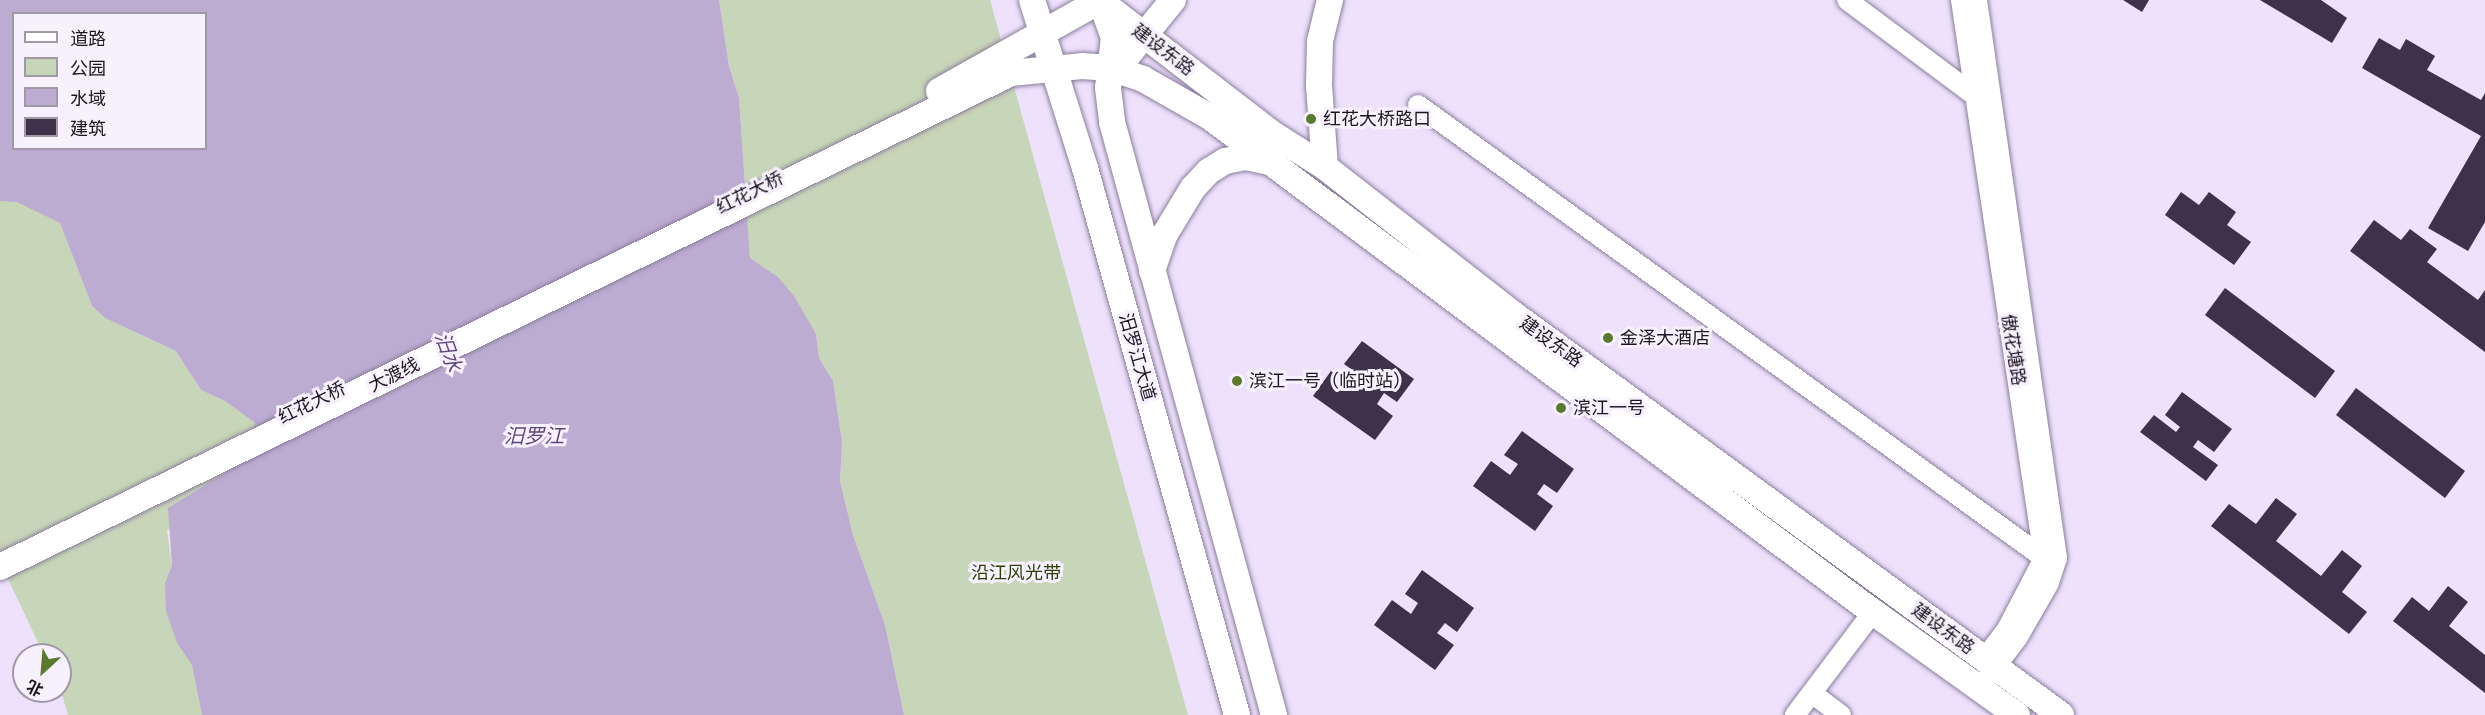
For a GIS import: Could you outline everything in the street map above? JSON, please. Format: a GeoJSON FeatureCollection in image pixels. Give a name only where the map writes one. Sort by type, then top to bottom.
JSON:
{"type":"FeatureCollection","features":[{"type":"Feature","properties":{"kind":"main road","name":"汨罗江大道"},"geometry":{"type":"LineString","coordinates":[[1032,0],[1085,168],[1237,715]]}},
{"type":"Feature","properties":{"kind":"main road","name":"汨罗江大道"},"geometry":{"type":"LineString","coordinates":[[1100,0],[1114,37],[1110,68],[1112,122],[1274,715]]}},
{"type":"Feature","properties":{"kind":"main road"},"geometry":{"type":"LineString","coordinates":[[820,163],[1042,31],[1100,0]]}},
{"type":"Feature","properties":{"kind":"main road","name":"建设东路"},"geometry":{"type":"LineString","coordinates":[[1100,0],[1274,135],[1325,167],[1982,675],[2017,715]]}},
{"type":"Feature","properties":{"kind":"main road"},"geometry":{"type":"LineString","coordinates":[[1110,68],[1128,55],[1143,33],[1173,0]]}},
{"type":"Feature","properties":{"kind":"main road"},"geometry":{"type":"LineString","coordinates":[[1325,167],[1319,85],[1320,41],[1330,0]]}},
{"type":"Feature","properties":{"kind":"main road","name":"建设东路"},"geometry":{"type":"LineString","coordinates":[[820,163],[1011,73],[1053,67],[1110,68],[1177,95],[1272,162],[1873,612],[1982,675],[2061,715]]}},
{"type":"Feature","properties":{"kind":"main road"},"geometry":{"type":"LineString","coordinates":[[1152,270],[1164,234],[1193,188],[1209,171],[1225,161],[1246,157],[1272,162]]}},
{"type":"Feature","properties":{"kind":"main road","name":"红花大桥"},"geometry":{"type":"LineString","coordinates":[[0,553],[820,163]]}},
{"type":"Feature","properties":{"kind":"main road","name":"大渡线"},"geometry":{"type":"LineString","coordinates":[[0,567],[820,163]]}},
{"type":"Feature","properties":{"kind":"street"},"geometry":{"type":"LineString","coordinates":[[1846,0],[1974,95]]}},
{"type":"Feature","properties":{"kind":"street","name":"傲花塘路"},"geometry":{"type":"LineString","coordinates":[[1961,0],[2044,558]]}},
{"type":"Feature","properties":{"kind":"street"},"geometry":{"type":"LineString","coordinates":[[1977,0],[2057,558],[2049,584],[2018,638],[1982,675]]}},
{"type":"Feature","properties":{"kind":"street"},"geometry":{"type":"LineString","coordinates":[[1418,105],[2044,558],[1982,675]]}},
{"type":"Feature","properties":{"kind":"street"},"geometry":{"type":"LineString","coordinates":[[1795,715],[1873,612]]}},
{"type":"Feature","properties":{"kind":"street"},"geometry":{"type":"LineString","coordinates":[[1813,694],[1841,715]]}},
{"type":"Feature","properties":{"kind":"green space","name":"沿江风光带"},"geometry":{"type":"Polygon","coordinates":[[[719,0],[990,0],[1188,715],[904,715],[885,625],[853,535],[840,481],[842,442],[833,381],[819,358],[816,334],[778,277],[750,258],[739,98],[729,66],[719,0]]]}},
{"type":"Feature","properties":{"kind":"green space"},"geometry":{"type":"Polygon","coordinates":[[[0,201],[17,201],[60,223],[92,306],[105,318],[176,351],[201,390],[225,401],[255,423],[251,457],[167,531],[172,565],[165,583],[177,643],[192,664],[202,715],[68,715],[64,703],[72,703],[72,643],[38,643],[0,562],[0,201]]]}},
{"type":"Feature","properties":{"kind":"water","name":"汨罗江"},"geometry":{"type":"Polygon","coordinates":[[[0,0],[719,0],[729,66],[739,98],[750,258],[778,277],[794,296],[816,334],[819,358],[833,381],[842,442],[840,481],[853,535],[885,625],[904,715],[202,715],[192,665],[177,643],[166,611],[165,583],[172,565],[168,508],[251,457],[255,423],[225,401],[201,390],[176,351],[105,318],[92,306],[60,223],[17,202],[0,201],[0,0]]]}},
{"type":"Feature","properties":{"kind":"building"},"geometry":{"type":"Polygon","coordinates":[[[2123,0],[2149,0],[2142,12],[2123,0]]]}},
{"type":"Feature","properties":{"kind":"building"},"geometry":{"type":"Polygon","coordinates":[[[2260,0],[2321,0],[2347,18],[2332,43],[2260,0]]]}},
{"type":"Feature","properties":{"kind":"building"},"geometry":{"type":"Polygon","coordinates":[[[2379,38],[2400,50],[2406,39],[2435,56],[2427,70],[2481,100],[2485,93],[2485,222],[2468,251],[2428,228],[2481,136],[2362,68],[2379,38]]]}},
{"type":"Feature","properties":{"kind":"building"},"geometry":{"type":"Polygon","coordinates":[[[2181,192],[2199,205],[2209,192],[2236,212],[2227,225],[2251,242],[2234,265],[2165,215],[2181,192]]]}},
{"type":"Feature","properties":{"kind":"building"},"geometry":{"type":"Polygon","coordinates":[[[2374,220],[2401,240],[2410,229],[2437,249],[2427,262],[2478,300],[2485,290],[2485,352],[2350,251],[2374,220]]]}},
{"type":"Feature","properties":{"kind":"building"},"geometry":{"type":"Polygon","coordinates":[[[2225,288],[2335,371],[2315,398],[2205,315],[2225,288]]]}},
{"type":"Feature","properties":{"kind":"building"},"geometry":{"type":"Polygon","coordinates":[[[1362,341],[1414,379],[1397,402],[1384,393],[1377,404],[1393,416],[1375,440],[1313,396],[1331,371],[1350,385],[1358,374],[1344,364],[1362,341]]]}},
{"type":"Feature","properties":{"kind":"building"},"geometry":{"type":"Polygon","coordinates":[[[2356,388],[2465,471],[2445,498],[2336,415],[2356,388]]]}},
{"type":"Feature","properties":{"kind":"building"},"geometry":{"type":"Polygon","coordinates":[[[2182,392],[2232,429],[2214,452],[2198,440],[2193,447],[2218,465],[2206,481],[2140,432],[2154,415],[2176,432],[2180,427],[2165,415],[2182,392]]]}},
{"type":"Feature","properties":{"kind":"building"},"geometry":{"type":"Polygon","coordinates":[[[1522,431],[1574,469],[1557,493],[1544,484],[1537,494],[1553,506],[1535,531],[1473,486],[1491,461],[1510,475],[1518,464],[1504,455],[1522,431]]]}},
{"type":"Feature","properties":{"kind":"building"},"geometry":{"type":"Polygon","coordinates":[[[2276,498],[2297,514],[2276,541],[2321,576],[2342,550],[2362,566],[2342,592],[2367,612],[2349,634],[2211,526],[2229,504],[2256,524],[2276,498]]]}},
{"type":"Feature","properties":{"kind":"building"},"geometry":{"type":"Polygon","coordinates":[[[1422,570],[1474,608],[1457,632],[1445,623],[1437,633],[1454,645],[1435,670],[1374,625],[1392,600],[1411,614],[1418,603],[1405,594],[1422,570]]]}},
{"type":"Feature","properties":{"kind":"building"},"geometry":{"type":"Polygon","coordinates":[[[2448,586],[2468,602],[2449,626],[2485,655],[2485,693],[2393,621],[2412,597],[2429,611],[2448,586]]]}},
{"type":"Feature","properties":{"kind":"place","name":"红花大桥路口"},"geometry":{"type":"Point","coordinates":[1311,119]}},
{"type":"Feature","properties":{"kind":"place","name":"金泽大酒店"},"geometry":{"type":"Point","coordinates":[1608,338]}},
{"type":"Feature","properties":{"kind":"place","name":"滨江一号（临时站）"},"geometry":{"type":"Point","coordinates":[1237,381]}},
{"type":"Feature","properties":{"kind":"place","name":"滨江一号"},"geometry":{"type":"Point","coordinates":[1561,408]}},
{"type":"Feature","properties":{"kind":"water label","name":"汨水"},"geometry":{"type":"Point","coordinates":[448,352]}}]}
